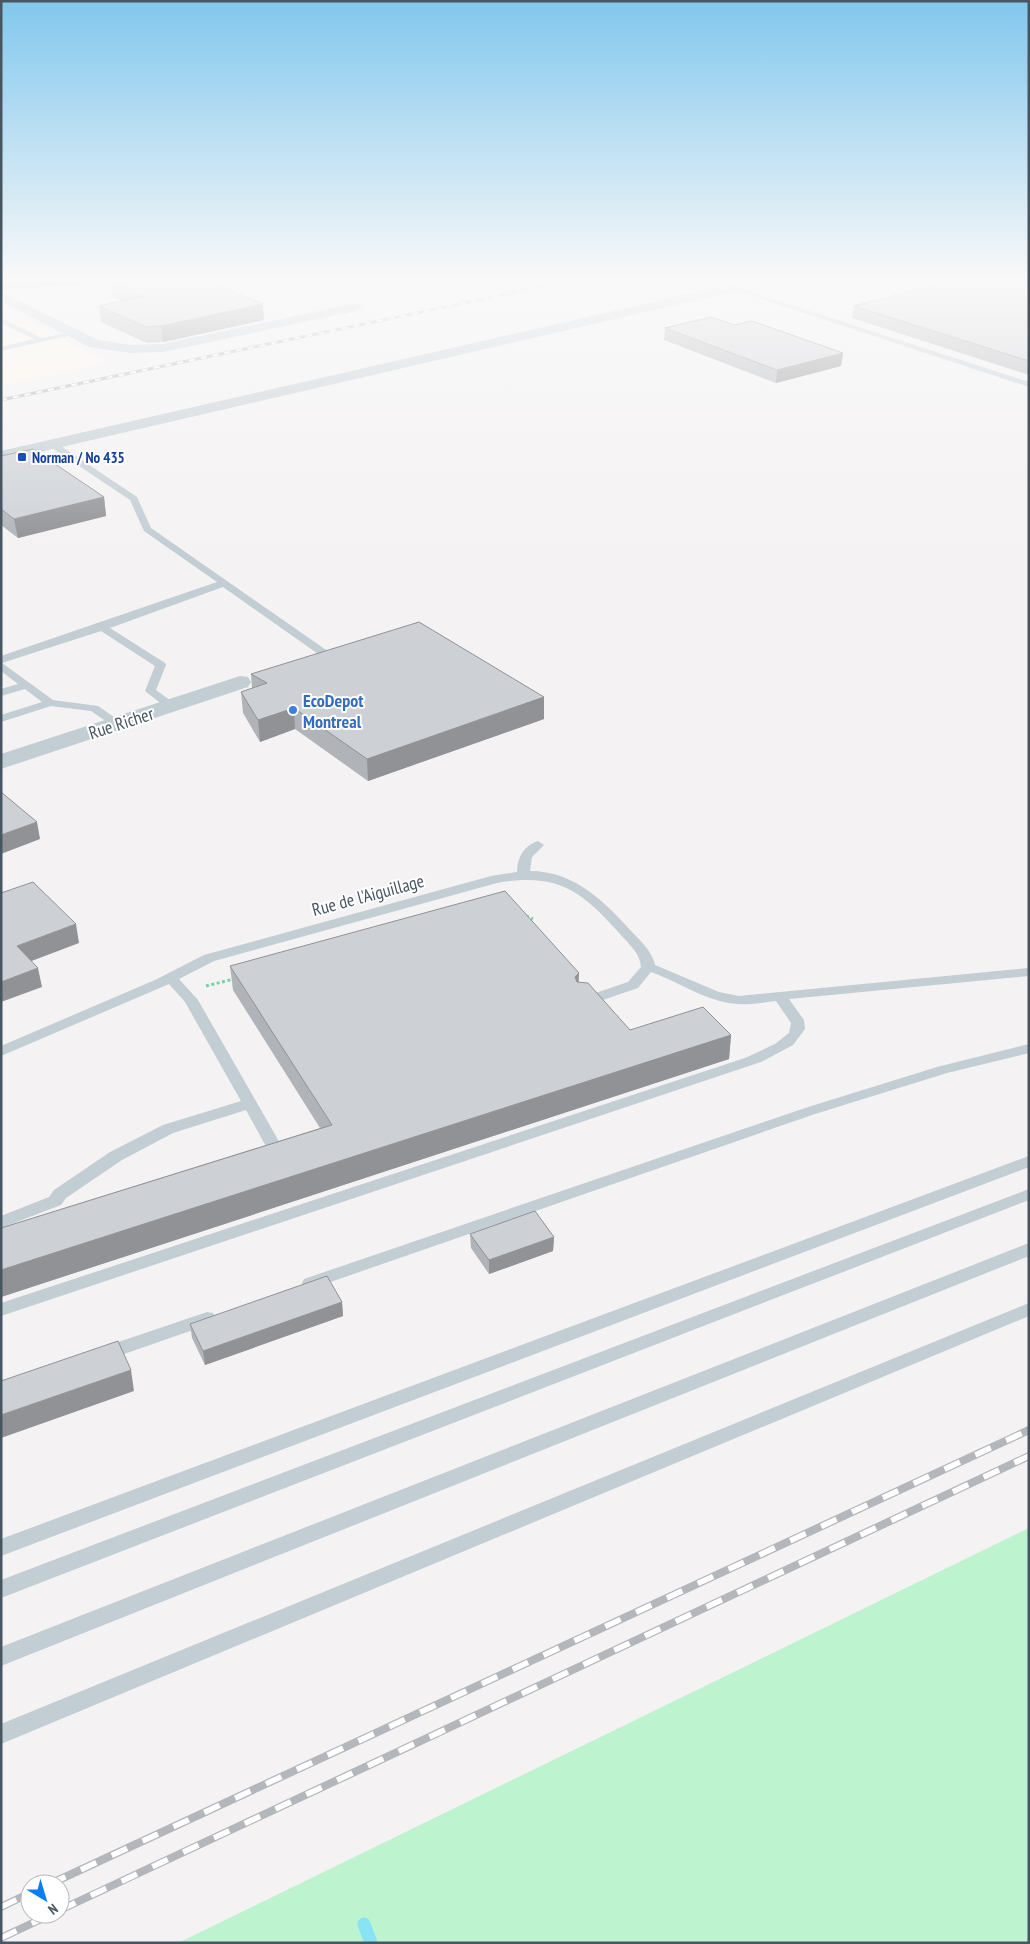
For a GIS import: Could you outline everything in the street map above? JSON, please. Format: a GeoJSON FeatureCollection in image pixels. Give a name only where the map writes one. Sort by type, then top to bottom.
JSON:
{"type":"FeatureCollection","features":[{"type":"Feature","properties":{"kind":"street"},"geometry":{"type":"LineString","coordinates":[[1,456],[381,369]]}},
{"type":"Feature","properties":{"kind":"street","name":"Rue Richer"},"geometry":{"type":"LineString","coordinates":[[1,762],[245,681]]}},
{"type":"Feature","properties":{"kind":"lane"},"geometry":{"type":"LineString","coordinates":[[979,369],[1029,385]]}},
{"type":"Feature","properties":{"kind":"lane"},"geometry":{"type":"LineString","coordinates":[[52,444],[134,499],[147,528],[224,583],[320,656]]}},
{"type":"Feature","properties":{"kind":"lane"},"geometry":{"type":"LineString","coordinates":[[1,660],[102,627],[224,583]]}},
{"type":"Feature","properties":{"kind":"lane"},"geometry":{"type":"LineString","coordinates":[[102,627],[161,665],[150,691],[171,706]]}},
{"type":"Feature","properties":{"kind":"lane"},"geometry":{"type":"LineString","coordinates":[[1,666],[50,704]]}},
{"type":"Feature","properties":{"kind":"lane"},"geometry":{"type":"LineString","coordinates":[[1,692],[26,685]]}},
{"type":"Feature","properties":{"kind":"lane"},"geometry":{"type":"LineString","coordinates":[[1,719],[50,704],[94,708],[117,724]]}},
{"type":"Feature","properties":{"kind":"lane"},"geometry":{"type":"LineString","coordinates":[[524,874],[523,861],[525,856],[538,845]]}},
{"type":"Feature","properties":{"kind":"lane","name":"Rue de l'Aiguillage"},"geometry":{"type":"LineString","coordinates":[[1,1052],[217,955],[496,879],[524,874],[551,876],[577,887],[612,917],[646,957],[648,967]]}},
{"type":"Feature","properties":{"kind":"lane"},"geometry":{"type":"LineString","coordinates":[[583,1002],[633,985],[648,967],[672,975],[715,997],[738,1000],[1029,972]]}},
{"type":"Feature","properties":{"kind":"lane"},"geometry":{"type":"LineString","coordinates":[[170,977],[183,991],[251,1104],[274,1149],[282,1159]]}},
{"type":"Feature","properties":{"kind":"lane"},"geometry":{"type":"LineString","coordinates":[[1,1310],[750,1061],[782,1046],[798,1030],[798,1024],[780,996]]}},
{"type":"Feature","properties":{"kind":"lane"},"geometry":{"type":"LineString","coordinates":[[292,1289],[810,1111],[933,1073],[1029,1048]]}},
{"type":"Feature","properties":{"kind":"lane"},"geometry":{"type":"LineString","coordinates":[[1,1222],[55,1202],[60,1194],[116,1156],[168,1129],[251,1104]]}},
{"type":"Feature","properties":{"kind":"lane"},"geometry":{"type":"LineString","coordinates":[[1,1548],[1029,1161]]}},
{"type":"Feature","properties":{"kind":"lane"},"geometry":{"type":"LineString","coordinates":[[1,1589],[1029,1194]]}},
{"type":"Feature","properties":{"kind":"lane"},"geometry":{"type":"LineString","coordinates":[[1,1657],[1029,1249]]}},
{"type":"Feature","properties":{"kind":"lane"},"geometry":{"type":"LineString","coordinates":[[1,1734],[1029,1309]]}},
{"type":"Feature","properties":{"kind":"lane"},"geometry":{"type":"LineString","coordinates":[[86,1360],[226,1311]]}},
{"type":"Feature","properties":{"kind":"path"},"geometry":{"type":"LineString","coordinates":[[519,912],[533,919]]}},
{"type":"Feature","properties":{"kind":"path"},"geometry":{"type":"LineString","coordinates":[[183,991],[237,979]]}},
{"type":"Feature","properties":{"kind":"shaded area"},"geometry":{"type":"Polygon","coordinates":[[[1,369],[82,369],[1,386],[1,369]]]}},
{"type":"Feature","properties":{"kind":"green space"},"geometry":{"type":"Polygon","coordinates":[[[1029,1528],[1029,1943],[178,1943],[1029,1528]]]}},
{"type":"Feature","properties":{"kind":"building"},"geometry":{"type":"Polygon","coordinates":[[[33,449],[104,497],[14,519],[1,509],[1,456],[33,449]]]}},
{"type":"Feature","properties":{"kind":"building"},"geometry":{"type":"Polygon","coordinates":[[[419,622],[544,697],[367,759],[294,708],[258,720],[241,692],[267,683],[251,674],[419,622]]]}},
{"type":"Feature","properties":{"kind":"building"},"geometry":{"type":"Polygon","coordinates":[[[1,792],[37,822],[1,835],[1,792]]]}},
{"type":"Feature","properties":{"kind":"building"},"geometry":{"type":"Polygon","coordinates":[[[33,882],[76,924],[17,946],[38,968],[1,982],[1,893],[33,882]]]}},
{"type":"Feature","properties":{"kind":"building"},"geometry":{"type":"Polygon","coordinates":[[[505,891],[579,973],[575,977],[577,982],[588,983],[630,1030],[703,1007],[731,1035],[1,1270],[1,1228],[332,1125],[230,966],[505,891]]]}},
{"type":"Feature","properties":{"kind":"building"},"geometry":{"type":"Polygon","coordinates":[[[535,1211],[554,1237],[489,1260],[470,1234],[535,1211]]]}},
{"type":"Feature","properties":{"kind":"building"},"geometry":{"type":"Polygon","coordinates":[[[327,1276],[342,1302],[203,1351],[190,1324],[327,1276]]]}},
{"type":"Feature","properties":{"kind":"building"},"geometry":{"type":"Polygon","coordinates":[[[118,1341],[131,1370],[1,1415],[1,1381],[118,1341]]]}},
{"type":"Feature","properties":{"kind":"waterway"},"geometry":{"type":"LineString","coordinates":[[364,1924],[371,1943]]}},
{"type":"Feature","properties":{"kind":"railway"},"geometry":{"type":"LineString","coordinates":[[1,400],[150,369]]}},
{"type":"Feature","properties":{"kind":"railway"},"geometry":{"type":"LineString","coordinates":[[70,1875],[1029,1430]]}},
{"type":"Feature","properties":{"kind":"railway"},"geometry":{"type":"LineString","coordinates":[[70,1905],[1029,1456]]}},
{"type":"Feature","properties":{"kind":"railway"},"geometry":{"type":"LineString","coordinates":[[1,1907],[20,1898]]}},
{"type":"Feature","properties":{"kind":"railway"},"geometry":{"type":"LineString","coordinates":[[1,1938],[31,1924]]}},
{"type":"Feature","properties":{"kind":"place","name":"Norman / No 435"},"geometry":{"type":"Point","coordinates":[22,457]}},
{"type":"Feature","properties":{"kind":"place","name":"EcoDepot Montreal"},"geometry":{"type":"Point","coordinates":[293,710]}}]}
